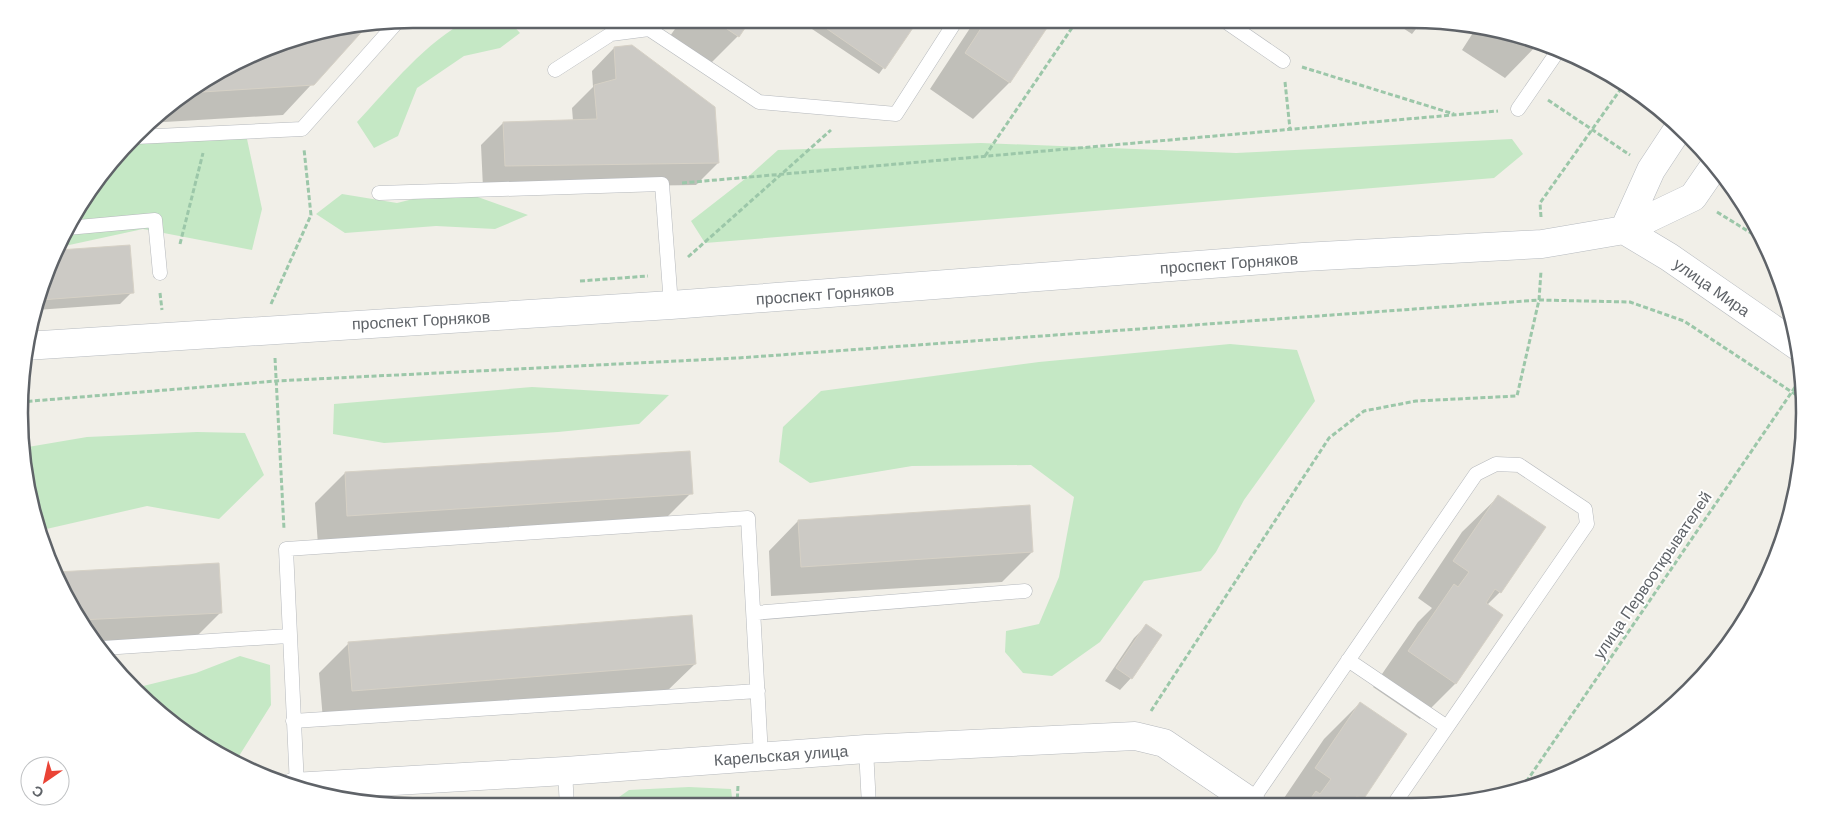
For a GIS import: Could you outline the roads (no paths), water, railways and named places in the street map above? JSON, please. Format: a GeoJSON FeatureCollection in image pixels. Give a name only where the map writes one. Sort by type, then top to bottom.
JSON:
{"type":"FeatureCollection","features":[{"type":"Feature","properties":{"kind":"main road"},"geometry":{"type":"LineString","coordinates":[[1624,230],[1651,170],[1676,133]]}},
{"type":"Feature","properties":{"kind":"main road","name":"проспект Горняков"},"geometry":{"type":"LineString","coordinates":[[34,345],[671,305],[1303,257],[1542,244],[1624,230],[1693,197],[1711,171]]}},
{"type":"Feature","properties":{"kind":"main road","name":"улица Мира"},"geometry":{"type":"LineString","coordinates":[[1624,230],[1669,257],[1789,340]]}},
{"type":"Feature","properties":{"kind":"main road","name":"Карельская улица"},"geometry":{"type":"LineString","coordinates":[[313,785],[565,771],[866,749],[1135,736],[1164,743],[1243,798]]}},
{"type":"Feature","properties":{"kind":"lane"},"geometry":{"type":"LineString","coordinates":[[144,137],[302,128],[392,28]]}},
{"type":"Feature","properties":{"kind":"lane"},"geometry":{"type":"LineString","coordinates":[[555,70],[610,34],[635,28]]}},
{"type":"Feature","properties":{"kind":"lane"},"geometry":{"type":"LineString","coordinates":[[657,28],[759,102],[896,114],[951,28]]}},
{"type":"Feature","properties":{"kind":"lane"},"geometry":{"type":"LineString","coordinates":[[1235,28],[1283,61]]}},
{"type":"Feature","properties":{"kind":"lane"},"geometry":{"type":"LineString","coordinates":[[1518,109],[1555,55]]}},
{"type":"Feature","properties":{"kind":"lane"},"geometry":{"type":"LineString","coordinates":[[379,193],[662,184],[671,305]]}},
{"type":"Feature","properties":{"kind":"lane"},"geometry":{"type":"LineString","coordinates":[[75,227],[154,220],[160,273]]}},
{"type":"Feature","properties":{"kind":"lane"},"geometry":{"type":"LineString","coordinates":[[1253,798],[1476,474],[1496,464],[1519,465],[1585,509],[1587,524],[1398,798]]}},
{"type":"Feature","properties":{"kind":"lane"},"geometry":{"type":"LineString","coordinates":[[295,780],[286,549],[748,518],[761,756]]}},
{"type":"Feature","properties":{"kind":"lane"},"geometry":{"type":"LineString","coordinates":[[754,613],[1025,591]]}},
{"type":"Feature","properties":{"kind":"lane"},"geometry":{"type":"LineString","coordinates":[[107,648],[288,636]]}},
{"type":"Feature","properties":{"kind":"lane"},"geometry":{"type":"LineString","coordinates":[[1348,660],[1447,727]]}},
{"type":"Feature","properties":{"kind":"lane"},"geometry":{"type":"LineString","coordinates":[[293,721],[758,691]]}},
{"type":"Feature","properties":{"kind":"lane"},"geometry":{"type":"LineString","coordinates":[[866,749],[869,798]]}},
{"type":"Feature","properties":{"kind":"lane"},"geometry":{"type":"LineString","coordinates":[[565,771],[566,798]]}}]}
